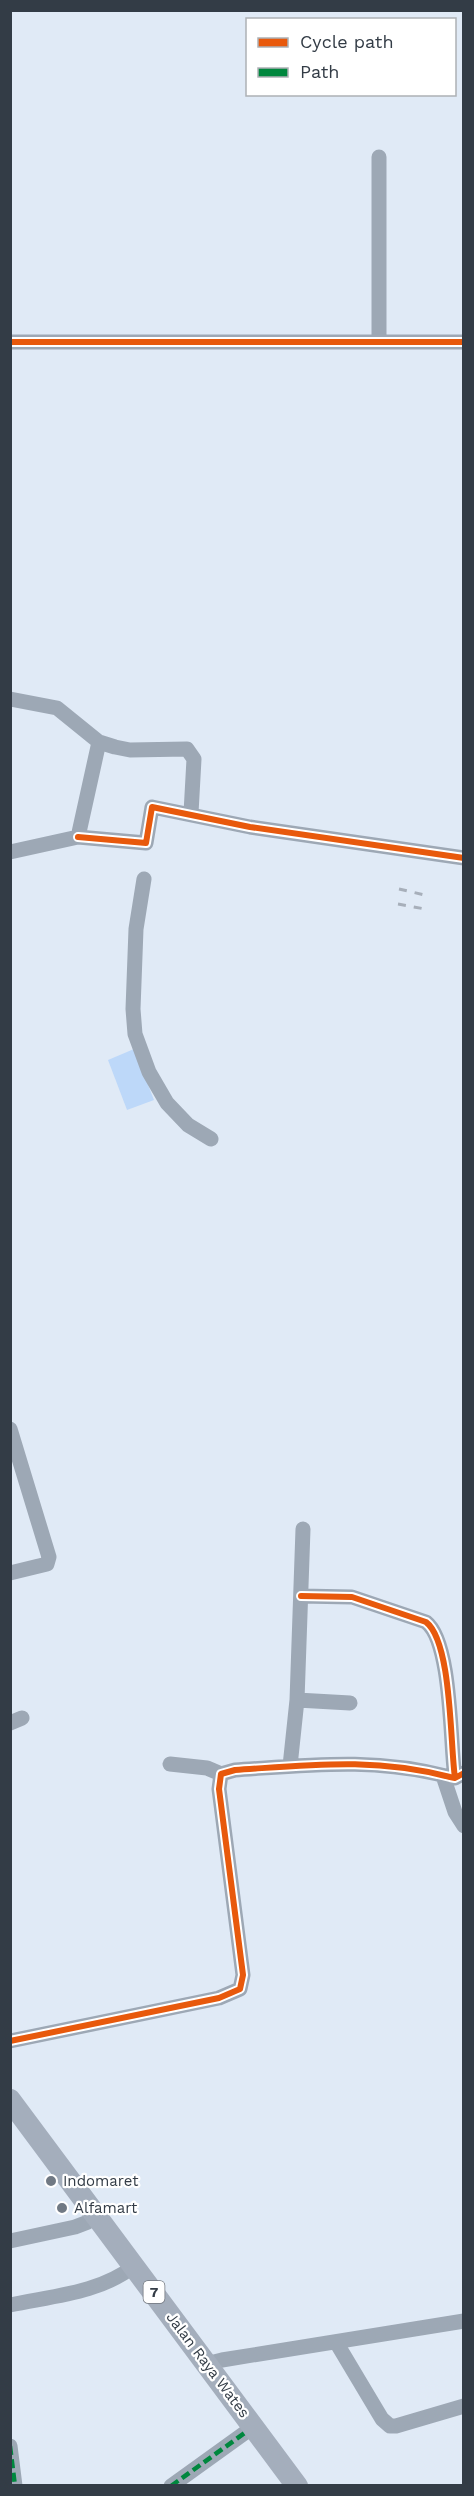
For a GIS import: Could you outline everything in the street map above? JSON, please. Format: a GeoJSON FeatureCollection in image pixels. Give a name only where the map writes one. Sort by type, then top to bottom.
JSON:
{"type":"FeatureCollection","features":[{"type":"Feature","properties":{"kind":"highway","name":"Jalan Raya Wates"},"geometry":{"type":"LineString","coordinates":[[10,2100],[286,2486]]}},
{"type":"Feature","properties":{"kind":"highway","name":"Jalan Raya Wates"},"geometry":{"type":"LineString","coordinates":[[10,2115],[88,2222],[131,2269],[206,2364],[297,2486]]}},
{"type":"Feature","properties":{"kind":"street"},"geometry":{"type":"LineString","coordinates":[[378,342],[379,157]]}},
{"type":"Feature","properties":{"kind":"street"},"geometry":{"type":"LineString","coordinates":[[10,342],[464,342]]}},
{"type":"Feature","properties":{"kind":"street"},"geometry":{"type":"LineString","coordinates":[[10,699],[57,708],[99,742],[130,750],[186,749],[194,759],[191,813]]}},
{"type":"Feature","properties":{"kind":"street"},"geometry":{"type":"LineString","coordinates":[[78,837],[99,742]]}},
{"type":"Feature","properties":{"kind":"street"},"geometry":{"type":"LineString","coordinates":[[10,852],[78,837],[146,843],[152,807],[191,813],[250,827],[464,858]]}},
{"type":"Feature","properties":{"kind":"street"},"geometry":{"type":"LineString","coordinates":[[144,879],[136,929],[133,1009],[135,1034],[149,1072],[167,1103],[188,1125],[211,1139]]}},
{"type":"Feature","properties":{"kind":"street"},"geometry":{"type":"LineString","coordinates":[[10,1573],[46,1564],[49,1560],[11,1433]]}},
{"type":"Feature","properties":{"kind":"street"},"geometry":{"type":"LineString","coordinates":[[290,1766],[297,1700],[303,1529]]}},
{"type":"Feature","properties":{"kind":"street"},"geometry":{"type":"LineString","coordinates":[[301,1596],[352,1597],[426,1622],[433,1627],[445,1673],[454,1775],[451,1802],[464,1826]]}},
{"type":"Feature","properties":{"kind":"street"},"geometry":{"type":"LineString","coordinates":[[297,1700],[350,1703]]}},
{"type":"Feature","properties":{"kind":"street"},"geometry":{"type":"LineString","coordinates":[[171,1764],[207,1767],[221,1774],[235,1770],[360,1763],[454,1775]]}},
{"type":"Feature","properties":{"kind":"street"},"geometry":{"type":"LineString","coordinates":[[10,2041],[219,1998],[240,1989],[243,1975],[219,1789],[221,1774]]}},
{"type":"Feature","properties":{"kind":"street"},"geometry":{"type":"LineString","coordinates":[[10,2241],[88,2222]]}},
{"type":"Feature","properties":{"kind":"street"},"geometry":{"type":"LineString","coordinates":[[12,2303],[67,2294],[94,2286],[131,2269]]}},
{"type":"Feature","properties":{"kind":"street"},"geometry":{"type":"LineString","coordinates":[[206,2364],[464,2321]]}},
{"type":"Feature","properties":{"kind":"street"},"geometry":{"type":"LineString","coordinates":[[336,2342],[382,2419],[390,2426],[464,2406]]}},
{"type":"Feature","properties":{"kind":"street"},"geometry":{"type":"LineString","coordinates":[[171,2486],[246,2433]]}},
{"type":"Feature","properties":{"kind":"street"},"geometry":{"type":"LineString","coordinates":[[10,2446],[15,2486]]}},
{"type":"Feature","properties":{"kind":"shaded area"},"geometry":{"type":"Polygon","coordinates":[[[134,1049],[154,1100],[127,1110],[108,1060],[134,1049]]]}},
{"type":"Feature","properties":{"kind":"railway"},"geometry":{"type":"LineString","coordinates":[[399,889],[429,896]]}},
{"type":"Feature","properties":{"kind":"railway"},"geometry":{"type":"LineString","coordinates":[[398,904],[425,909]]}},
{"type":"Feature","properties":{"kind":"marked path"},"geometry":{"type":"LineString","coordinates":[[171,2486],[246,2432]]}},
{"type":"Feature","properties":{"kind":"marked path"},"geometry":{"type":"LineString","coordinates":[[10,2446],[15,2486]]}},
{"type":"Feature","properties":{"kind":"cycle path"},"geometry":{"type":"LineString","coordinates":[[10,342],[464,342]]}},
{"type":"Feature","properties":{"kind":"cycle path"},"geometry":{"type":"LineString","coordinates":[[78,837],[146,843],[152,807],[250,827],[464,858]]}},
{"type":"Feature","properties":{"kind":"cycle path"},"geometry":{"type":"LineString","coordinates":[[301,1596],[352,1597],[426,1622],[435,1633],[445,1671],[455,1778]]}},
{"type":"Feature","properties":{"kind":"cycle path"},"geometry":{"type":"LineString","coordinates":[[10,2041],[219,1998],[240,1989],[243,1975],[219,1789],[221,1774],[235,1770],[342,1764],[395,1767],[455,1778],[464,1773]]}},
{"type":"Feature","properties":{"kind":"place","name":"Indomaret"},"geometry":{"type":"Point","coordinates":[51,2181]}},
{"type":"Feature","properties":{"kind":"place","name":"Alfamart"},"geometry":{"type":"Point","coordinates":[62,2208]}}]}
